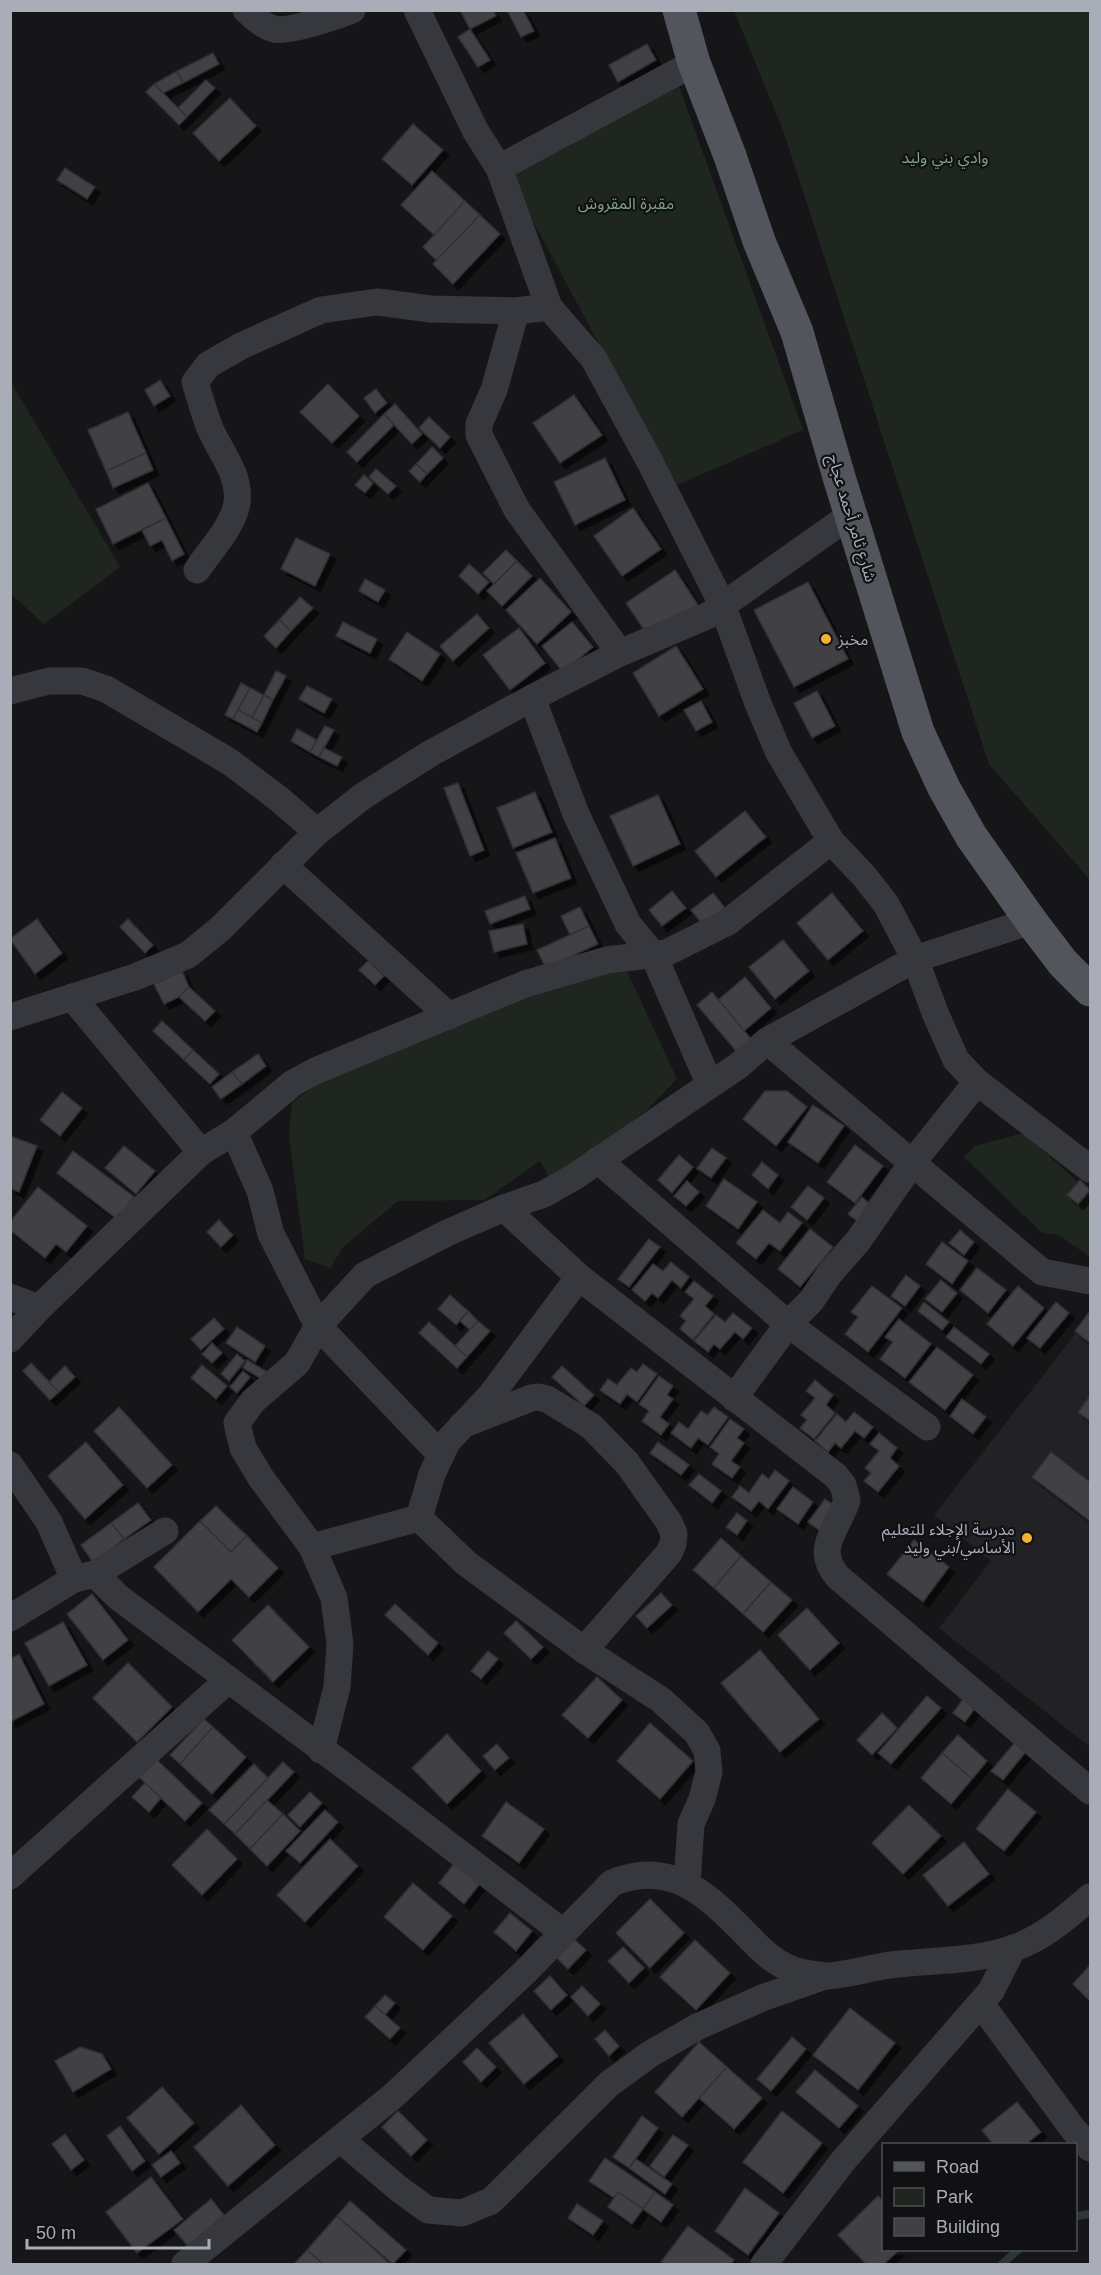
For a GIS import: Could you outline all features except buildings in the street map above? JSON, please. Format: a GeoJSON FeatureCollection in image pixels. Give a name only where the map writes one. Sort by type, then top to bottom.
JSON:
{"type":"FeatureCollection","features":[{"type":"Feature","properties":{"kind":"main road","name":"شارع ثامر أحمد عجاج"},"geometry":{"type":"LineString","coordinates":[[679,10],[694,63],[730,156],[759,241],[797,332],[838,477],[852,514],[918,732],[944,788],[971,836],[1063,963],[1090,990]]}},
{"type":"Feature","properties":{"kind":"street"},"geometry":{"type":"LineString","coordinates":[[246,10],[262,24],[276,30],[288,30],[352,10]]}},
{"type":"Feature","properties":{"kind":"street"},"geometry":{"type":"LineString","coordinates":[[417,10],[475,130],[499,168],[549,307],[594,359],[650,462],[722,604],[757,701],[779,753],[831,841],[864,876],[886,904],[915,959],[956,1060],[977,1082],[1090,1169]]}},
{"type":"Feature","properties":{"kind":"street"},"geometry":{"type":"LineString","coordinates":[[499,168],[694,63]]}},
{"type":"Feature","properties":{"kind":"street"},"geometry":{"type":"LineString","coordinates":[[197,570],[231,520],[237,503],[237,486],[226,456],[210,427],[195,382],[208,365],[241,346],[321,310],[377,302],[431,309],[516,311],[549,307]]}},
{"type":"Feature","properties":{"kind":"street"},"geometry":{"type":"LineString","coordinates":[[516,311],[494,390],[479,424],[479,435],[517,510],[620,653]]}},
{"type":"Feature","properties":{"kind":"street"},"geometry":{"type":"LineString","coordinates":[[10,1017],[135,977],[188,955],[220,929],[317,832],[363,796],[412,765],[532,698],[620,653],[709,615],[852,514]]}},
{"type":"Feature","properties":{"kind":"street"},"geometry":{"type":"LineString","coordinates":[[10,691],[49,681],[82,681],[106,689],[230,762],[279,799],[317,832]]}},
{"type":"Feature","properties":{"kind":"street"},"geometry":{"type":"LineString","coordinates":[[532,698],[576,814],[628,924],[654,956],[710,1085]]}},
{"type":"Feature","properties":{"kind":"street"},"geometry":{"type":"LineString","coordinates":[[10,1339],[39,1308],[201,1152],[234,1132],[293,1083],[315,1071],[525,984],[607,960],[666,954],[728,922],[831,841]]}},
{"type":"Feature","properties":{"kind":"street"},"geometry":{"type":"LineString","coordinates":[[283,865],[449,1016]]}},
{"type":"Feature","properties":{"kind":"street"},"geometry":{"type":"LineString","coordinates":[[321,1750],[337,1687],[340,1644],[334,1598],[312,1547],[261,1478],[243,1448],[237,1422],[253,1401],[297,1363],[318,1326],[365,1275],[447,1233],[504,1208],[544,1194],[598,1161],[738,1066],[766,1041],[915,959],[1031,921]]}},
{"type":"Feature","properties":{"kind":"street"},"geometry":{"type":"LineString","coordinates":[[72,998],[201,1152]]}},
{"type":"Feature","properties":{"kind":"street"},"geometry":{"type":"LineString","coordinates":[[766,1041],[1042,1272],[1090,1281]]}},
{"type":"Feature","properties":{"kind":"street"},"geometry":{"type":"LineString","coordinates":[[734,1398],[788,1324],[811,1301],[830,1273],[858,1241],[912,1163],[977,1082]]}},
{"type":"Feature","properties":{"kind":"street"},"geometry":{"type":"LineString","coordinates":[[234,1132],[260,1191],[271,1234],[318,1326],[441,1455]]}},
{"type":"Feature","properties":{"kind":"street"},"geometry":{"type":"LineString","coordinates":[[598,1161],[788,1324],[927,1427]]}},
{"type":"Feature","properties":{"kind":"street"},"geometry":{"type":"LineString","coordinates":[[504,1208],[579,1277],[836,1476],[843,1485],[848,1500],[826,1547],[829,1567],[1090,1791]]}},
{"type":"Feature","properties":{"kind":"street"},"geometry":{"type":"LineString","coordinates":[[419,1518],[432,1474],[447,1442],[491,1395],[579,1277]]}},
{"type":"Feature","properties":{"kind":"street"},"geometry":{"type":"LineString","coordinates":[[10,1297],[39,1308]]}},
{"type":"Feature","properties":{"kind":"street"},"geometry":{"type":"LineString","coordinates":[[462,1425],[531,1398],[547,1399],[591,1426],[606,1439],[627,1463],[669,1522],[674,1534],[669,1553],[584,1650]]}},
{"type":"Feature","properties":{"kind":"street"},"geometry":{"type":"LineString","coordinates":[[10,1465],[84,1577],[118,1597],[564,1933]]}},
{"type":"Feature","properties":{"kind":"street"},"geometry":{"type":"LineString","coordinates":[[312,1547],[419,1518]]}},
{"type":"Feature","properties":{"kind":"street"},"geometry":{"type":"LineString","coordinates":[[419,1518],[466,1563],[584,1650],[661,1700],[697,1733],[707,1751],[710,1772],[691,1824],[687,1884]]}},
{"type":"Feature","properties":{"kind":"street"},"geometry":{"type":"LineString","coordinates":[[10,1618],[165,1531]]}},
{"type":"Feature","properties":{"kind":"street"},"geometry":{"type":"LineString","coordinates":[[10,1876],[228,1680]]}},
{"type":"Feature","properties":{"kind":"street"},"geometry":{"type":"LineString","coordinates":[[185,2265],[393,2096],[524,1973],[612,1883],[645,1875],[674,1878],[700,1892],[738,1926],[768,1958],[796,1971],[826,1976]]}},
{"type":"Feature","properties":{"kind":"street"},"geometry":{"type":"LineString","coordinates":[[340,2139],[399,2189],[428,2210],[462,2213],[490,2200],[609,2084],[650,2054],[699,2026],[762,1998],[826,1976],[873,1967],[975,1959],[1013,1948],[1054,1928],[1090,1897]]}},
{"type":"Feature","properties":{"kind":"street"},"geometry":{"type":"LineString","coordinates":[[764,2265],[843,2161],[981,2004],[991,1991],[1013,1948]]}},
{"type":"Feature","properties":{"kind":"street"},"geometry":{"type":"LineString","coordinates":[[981,2004],[1073,2129],[1090,2148]]}},
{"type":"Feature","properties":{"kind":"shaded area","name":"مدرسة الإجلاء للتعليم الأساسي/بني وليد"},"geometry":{"type":"Polygon","coordinates":[[[1076,1333],[1090,1344],[1090,1747],[939,1628],[991,1561],[934,1515],[1076,1333]]]}},
{"type":"Feature","properties":{"kind":"green space","name":"وادي بني وليد"},"geometry":{"type":"Polygon","coordinates":[[[734,11],[1090,11],[1090,880],[989,764],[783,130],[734,11]]]}},
{"type":"Feature","properties":{"kind":"green space","name":"مقبرة المقروش"},"geometry":{"type":"Polygon","coordinates":[[[676,78],[803,430],[675,486],[511,180],[545,143],[676,78]]]}},
{"type":"Feature","properties":{"kind":"green space"},"geometry":{"type":"Polygon","coordinates":[[[11,382],[120,567],[44,624],[11,594],[11,382]]]}},
{"type":"Feature","properties":{"kind":"green space"},"geometry":{"type":"Polygon","coordinates":[[[626,969],[677,1079],[648,1109],[565,1172],[548,1176],[540,1161],[484,1200],[398,1201],[342,1248],[330,1268],[305,1259],[289,1136],[292,1102],[346,1064],[534,991],[626,969]]]}},
{"type":"Feature","properties":{"kind":"green space"},"geometry":{"type":"Polygon","coordinates":[[[1024,1133],[1090,1193],[1090,1257],[1059,1235],[1042,1233],[964,1157],[975,1146],[1024,1133]]]}},
{"type":"Feature","properties":{"kind":"waterway"},"geometry":{"type":"LineString","coordinates":[[1077,2216],[1090,2214]]}},
{"type":"Feature","properties":{"kind":"waterway"},"geometry":{"type":"LineString","coordinates":[[1002,2264],[1017,2251]]}},
{"type":"Feature","properties":{"kind":"place","name":"مخبز"},"geometry":{"type":"Point","coordinates":[826,639]}},
{"type":"Feature","properties":{"kind":"place","name":"مدرسة الإجلاء للتعليم الأساسي/بني وليد"},"geometry":{"type":"Point","coordinates":[1027,1538]}}]}
